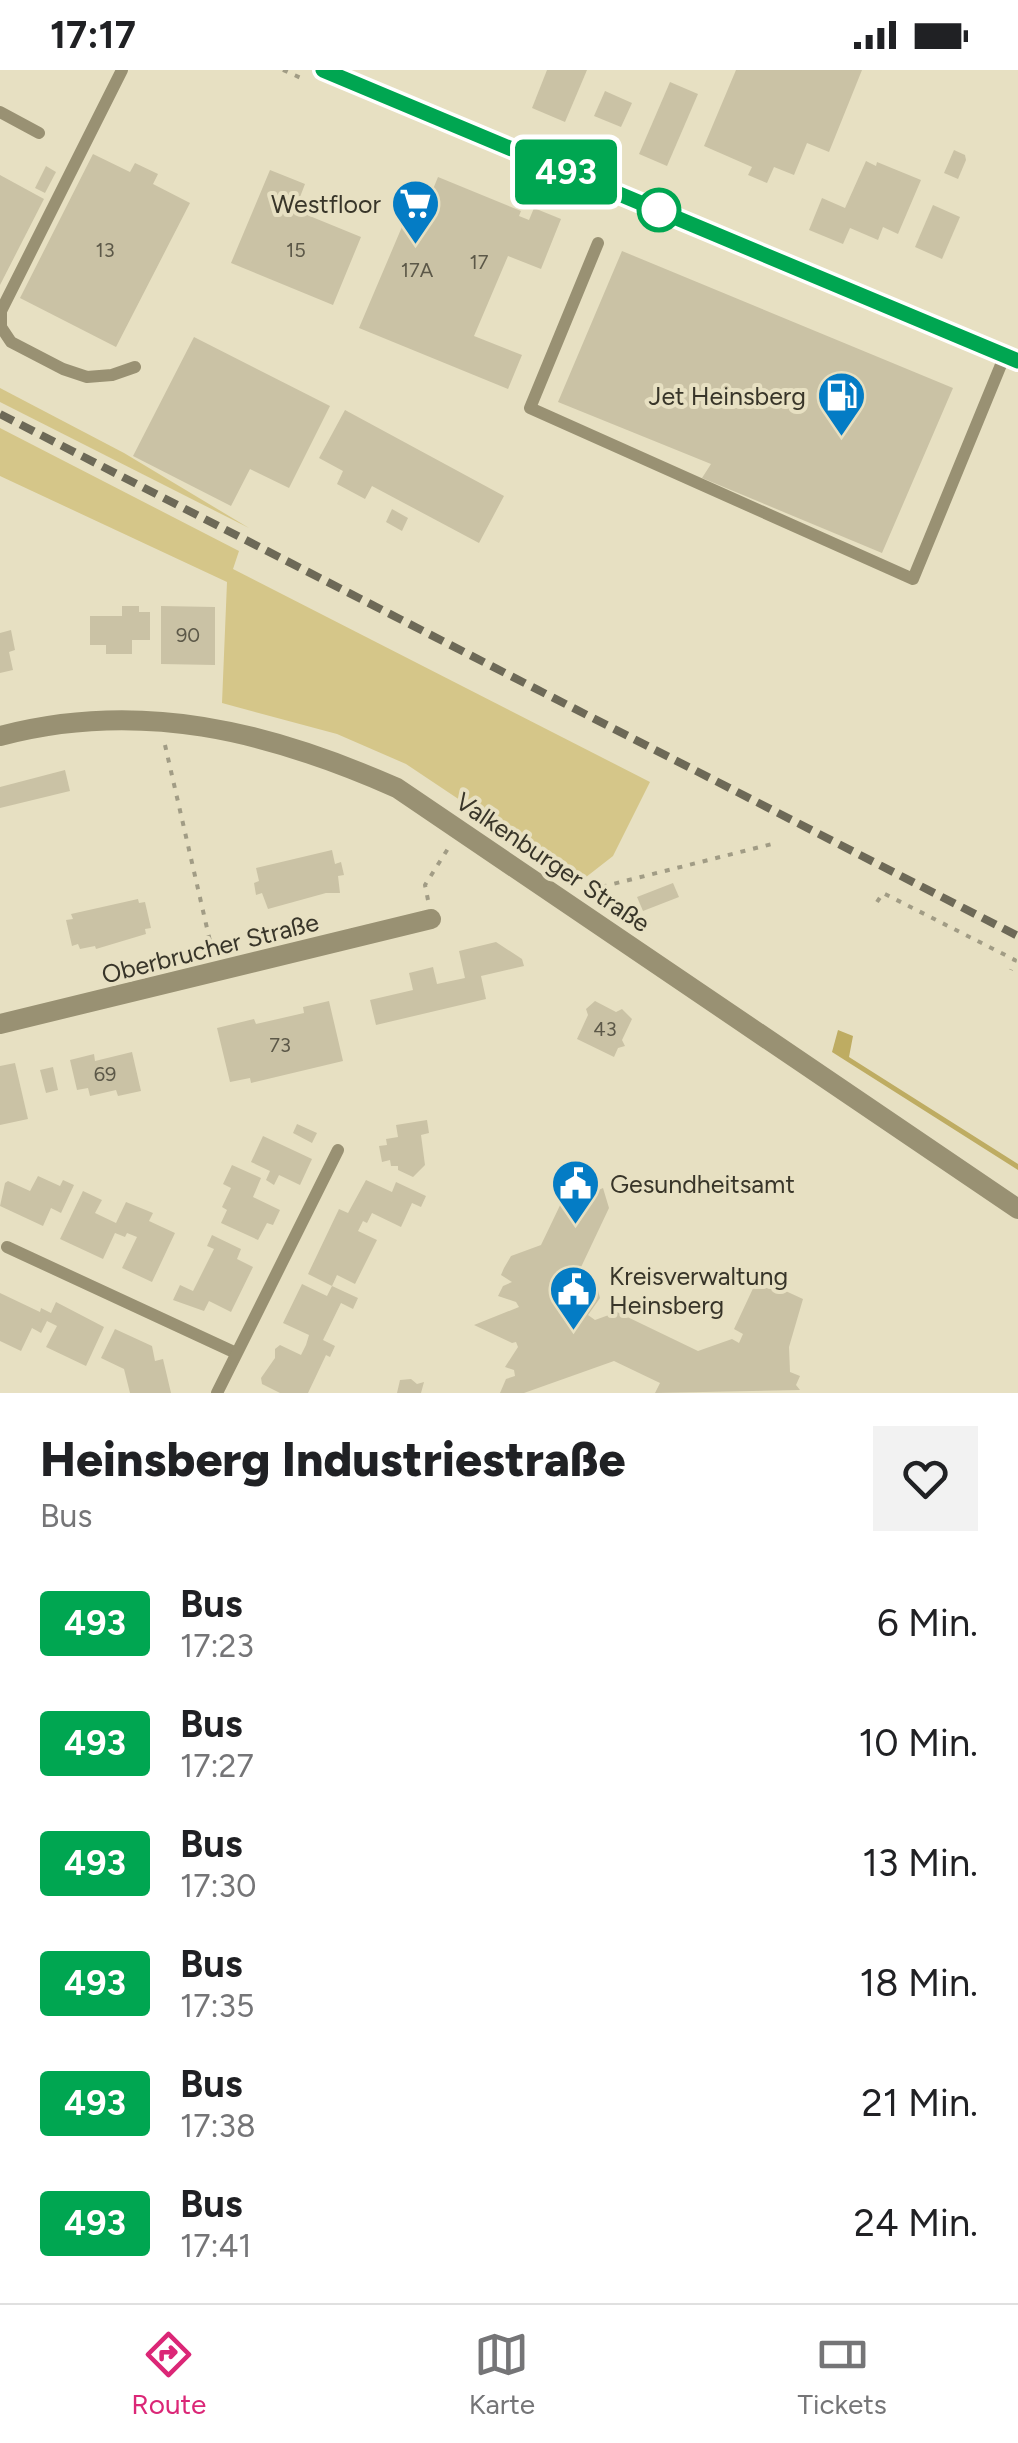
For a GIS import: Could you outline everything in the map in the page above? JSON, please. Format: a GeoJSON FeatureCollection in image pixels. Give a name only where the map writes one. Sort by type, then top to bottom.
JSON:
{"type":"FeatureCollection","features":[{"type":"Feature","properties":{"kind":"street"},"geometry":{"type":"LineString","coordinates":[[324,70],[1012,358]]}},
{"type":"Feature","properties":{"kind":"street","name":"Valkenburger Straße"},"geometry":{"type":"LineString","coordinates":[[0,736],[89,722],[160,721],[241,731],[321,754],[397,788],[1018,1209]]}},
{"type":"Feature","properties":{"kind":"street","name":"Oberbrucher Straße"},"geometry":{"type":"LineString","coordinates":[[0,1024],[431,920]]}},
{"type":"Feature","properties":{"kind":"lane"},"geometry":{"type":"LineString","coordinates":[[122,70],[1,311],[1,328],[10,342],[87,377],[112,375],[135,367]]}},
{"type":"Feature","properties":{"kind":"lane"},"geometry":{"type":"LineString","coordinates":[[0,112],[39,133]]}},
{"type":"Feature","properties":{"kind":"lane"},"geometry":{"type":"LineString","coordinates":[[598,244],[530,408],[913,579],[1012,358]]}},
{"type":"Feature","properties":{"kind":"lane"},"geometry":{"type":"LineString","coordinates":[[217,1393],[338,1150]]}},
{"type":"Feature","properties":{"kind":"lane"},"geometry":{"type":"LineString","coordinates":[[7,1248],[236,1353]]}},
{"type":"Feature","properties":{"kind":"path"},"geometry":{"type":"LineString","coordinates":[[160,721],[217,972]]}},
{"type":"Feature","properties":{"kind":"path"},"geometry":{"type":"LineString","coordinates":[[431,920],[425,885],[461,828]]}},
{"type":"Feature","properties":{"kind":"path"},"geometry":{"type":"LineString","coordinates":[[582,913],[601,888],[772,844]]}},
{"type":"Feature","properties":{"kind":"path"},"geometry":{"type":"LineString","coordinates":[[877,902],[883,894],[976,938],[1015,960],[1011,970]]}},
{"type":"Feature","properties":{"kind":"shaded area"},"geometry":{"type":"Polygon","coordinates":[[[0,388],[124,453],[249,528],[0,402],[0,388]]]}},
{"type":"Feature","properties":{"kind":"shaded area"},"geometry":{"type":"Polygon","coordinates":[[[0,428],[239,551],[233,569],[650,782],[613,856],[581,881],[406,764],[337,734],[222,703],[227,582],[0,476],[0,428]]]}},
{"type":"Feature","properties":{"kind":"shaded area"},"geometry":{"type":"Polygon","coordinates":[[[838,1030],[853,1036],[849,1057],[1018,1164],[1018,1170],[832,1052],[838,1030]]]}},
{"type":"Feature","properties":{"kind":"building"},"geometry":{"type":"Polygon","coordinates":[[[547,70],[587,70],[565,122],[532,108],[547,70]]]}},
{"type":"Feature","properties":{"kind":"building"},"geometry":{"type":"Polygon","coordinates":[[[736,70],[862,70],[829,152],[807,143],[794,175],[774,167],[767,183],[748,175],[752,167],[704,146],[736,70]]]}},
{"type":"Feature","properties":{"kind":"building"},"geometry":{"type":"Polygon","coordinates":[[[670,82],[698,94],[667,166],[639,154],[670,82]]]}},
{"type":"Feature","properties":{"kind":"building"},"geometry":{"type":"Polygon","coordinates":[[[605,91],[632,103],[621,127],[594,116],[605,91]]]}},
{"type":"Feature","properties":{"kind":"building"},"geometry":{"type":"Polygon","coordinates":[[[954,150],[965,155],[966,160],[958,179],[944,173],[954,150]]]}},
{"type":"Feature","properties":{"kind":"building"},"geometry":{"type":"Polygon","coordinates":[[[93,154],[130,172],[135,163],[158,174],[153,184],[190,203],[116,347],[20,298],[93,154]]]}},
{"type":"Feature","properties":{"kind":"building"},"geometry":{"type":"Polygon","coordinates":[[[866,161],[921,180],[898,234],[883,227],[878,240],[850,228],[843,244],[809,230],[822,198],[845,208],[866,161]]]}},
{"type":"Feature","properties":{"kind":"building"},"geometry":{"type":"Polygon","coordinates":[[[46,166],[56,172],[45,193],[35,188],[46,166]]]}},
{"type":"Feature","properties":{"kind":"building"},"geometry":{"type":"Polygon","coordinates":[[[270,170],[305,184],[295,210],[361,237],[333,305],[231,263],[270,170]]]}},
{"type":"Feature","properties":{"kind":"building"},"geometry":{"type":"Polygon","coordinates":[[[0,175],[44,199],[0,285],[0,175]]]}},
{"type":"Feature","properties":{"kind":"building"},"geometry":{"type":"Polygon","coordinates":[[[438,177],[521,211],[519,216],[529,220],[534,208],[561,219],[541,269],[508,256],[474,336],[522,355],[508,389],[359,328],[407,215],[420,221],[438,177]]]}},
{"type":"Feature","properties":{"kind":"building"},"geometry":{"type":"Polygon","coordinates":[[[933,205],[960,217],[942,259],[915,247],[933,205]]]}},
{"type":"Feature","properties":{"kind":"building"},"geometry":{"type":"Polygon","coordinates":[[[622,251],[953,388],[882,553],[702,478],[711,464],[558,402],[622,251]]]}},
{"type":"Feature","properties":{"kind":"building"},"geometry":{"type":"Polygon","coordinates":[[[194,337],[330,406],[289,488],[250,469],[231,506],[133,456],[194,337]]]}},
{"type":"Feature","properties":{"kind":"building"},"geometry":{"type":"Polygon","coordinates":[[[345,410],[504,496],[479,543],[372,486],[365,499],[337,484],[343,471],[319,458],[345,410]]]}},
{"type":"Feature","properties":{"kind":"building"},"geometry":{"type":"Polygon","coordinates":[[[392,509],[408,518],[402,531],[386,522],[392,509]]]}},
{"type":"Feature","properties":{"kind":"building"},"geometry":{"type":"Polygon","coordinates":[[[122,606],[139,606],[139,612],[150,612],[150,640],[132,640],[132,654],[106,654],[106,645],[90,645],[90,616],[122,616],[122,606]]]}},
{"type":"Feature","properties":{"kind":"building"},"geometry":{"type":"Polygon","coordinates":[[[161,606],[215,607],[215,665],[161,664],[161,606]]]}},
{"type":"Feature","properties":{"kind":"building"},"geometry":{"type":"Polygon","coordinates":[[[11,630],[15,650],[9,652],[13,670],[0,673],[0,633],[11,630]]]}},
{"type":"Feature","properties":{"kind":"building"},"geometry":{"type":"Polygon","coordinates":[[[65,770],[70,791],[0,808],[0,787],[65,770]]]}},
{"type":"Feature","properties":{"kind":"building"},"geometry":{"type":"Polygon","coordinates":[[[332,850],[335,864],[341,862],[344,875],[338,876],[340,893],[326,893],[268,909],[262,893],[256,895],[256,868],[332,850]]]}},
{"type":"Feature","properties":{"kind":"building"},"geometry":{"type":"Polygon","coordinates":[[[673,883],[679,897],[643,911],[637,897],[673,883]]]}},
{"type":"Feature","properties":{"kind":"building"},"geometry":{"type":"Polygon","coordinates":[[[138,899],[139,903],[145,902],[151,928],[145,929],[146,934],[96,949],[72,946],[66,920],[73,919],[71,914],[138,899]]]}},
{"type":"Feature","properties":{"kind":"building"},"geometry":{"type":"Polygon","coordinates":[[[496,942],[522,959],[524,966],[481,976],[486,999],[376,1025],[370,1000],[413,990],[409,973],[433,967],[437,984],[465,978],[459,951],[496,942]]]}},
{"type":"Feature","properties":{"kind":"building"},"geometry":{"type":"Polygon","coordinates":[[[329,1001],[343,1061],[251,1083],[250,1078],[230,1082],[217,1028],[304,1013],[303,1007],[329,1001]]]}},
{"type":"Feature","properties":{"kind":"building"},"geometry":{"type":"Polygon","coordinates":[[[595,1001],[616,1012],[622,1009],[632,1019],[622,1040],[625,1046],[618,1048],[614,1057],[577,1039],[588,1015],[586,1009],[595,1001]]]}},
{"type":"Feature","properties":{"kind":"building"},"geometry":{"type":"Polygon","coordinates":[[[132,1052],[141,1091],[118,1096],[116,1090],[90,1096],[88,1088],[77,1090],[70,1060],[94,1054],[95,1061],[132,1052]]]}},
{"type":"Feature","properties":{"kind":"building"},"geometry":{"type":"Polygon","coordinates":[[[15,1063],[28,1119],[0,1125],[0,1066],[15,1063]]]}},
{"type":"Feature","properties":{"kind":"building"},"geometry":{"type":"Polygon","coordinates":[[[53,1067],[58,1090],[46,1093],[40,1070],[53,1067]]]}},
{"type":"Feature","properties":{"kind":"building"},"geometry":{"type":"Polygon","coordinates":[[[427,1120],[429,1133],[421,1135],[425,1165],[413,1177],[398,1170],[398,1166],[391,1166],[390,1160],[382,1162],[379,1146],[387,1145],[386,1139],[398,1137],[396,1125],[427,1120]]]}},
{"type":"Feature","properties":{"kind":"building"},"geometry":{"type":"Polygon","coordinates":[[[297,1124],[317,1133],[312,1143],[293,1133],[297,1124]]]}},
{"type":"Feature","properties":{"kind":"building"},"geometry":{"type":"Polygon","coordinates":[[[263,1136],[312,1159],[300,1185],[279,1175],[274,1185],[266,1180],[270,1171],[251,1162],[263,1136]]]}},
{"type":"Feature","properties":{"kind":"building"},"geometry":{"type":"Polygon","coordinates":[[[232,1165],[261,1178],[253,1197],[280,1210],[273,1225],[267,1223],[258,1240],[221,1223],[227,1210],[222,1207],[231,1188],[223,1184],[232,1165]]]}},
{"type":"Feature","properties":{"kind":"building"},"geometry":{"type":"Polygon","coordinates":[[[591,1167],[593,1181],[589,1189],[594,1192],[603,1188],[609,1208],[574,1282],[570,1283],[572,1289],[580,1286],[584,1295],[598,1290],[600,1298],[588,1315],[595,1320],[617,1312],[698,1351],[732,1339],[739,1343],[743,1334],[734,1329],[756,1282],[777,1270],[782,1282],[779,1288],[803,1299],[789,1347],[790,1372],[800,1376],[796,1385],[800,1390],[655,1393],[660,1383],[614,1361],[524,1393],[500,1393],[506,1379],[515,1376],[514,1370],[505,1367],[518,1347],[516,1342],[474,1325],[519,1307],[516,1302],[498,1296],[503,1286],[512,1282],[501,1275],[504,1268],[511,1256],[541,1245],[576,1172],[591,1167]]]}},
{"type":"Feature","properties":{"kind":"building"},"geometry":{"type":"Polygon","coordinates":[[[38,1176],[60,1186],[63,1180],[74,1185],[61,1213],[51,1208],[43,1226],[0,1206],[5,1183],[30,1191],[38,1176]]]}},
{"type":"Feature","properties":{"kind":"building"},"geometry":{"type":"Polygon","coordinates":[[[366,1180],[392,1192],[396,1182],[426,1196],[421,1207],[412,1203],[401,1227],[372,1213],[367,1223],[363,1221],[358,1231],[377,1240],[355,1284],[337,1275],[332,1286],[308,1274],[339,1209],[348,1213],[366,1180]]]}},
{"type":"Feature","properties":{"kind":"building"},"geometry":{"type":"Polygon","coordinates":[[[83,1191],[102,1200],[95,1213],[116,1223],[126,1202],[153,1213],[149,1221],[175,1233],[152,1282],[122,1268],[137,1237],[115,1233],[103,1259],[60,1239],[83,1191]]]}},
{"type":"Feature","properties":{"kind":"building"},"geometry":{"type":"Polygon","coordinates":[[[212,1235],[241,1249],[237,1259],[253,1267],[231,1312],[209,1301],[204,1311],[173,1300],[180,1285],[193,1291],[214,1249],[207,1246],[212,1235]]]}},
{"type":"Feature","properties":{"kind":"building"},"geometry":{"type":"Polygon","coordinates":[[[302,1284],[327,1296],[332,1286],[358,1298],[353,1309],[341,1303],[323,1340],[335,1346],[330,1357],[326,1355],[308,1393],[280,1393],[262,1384],[261,1378],[280,1345],[301,1355],[306,1345],[309,1335],[283,1323],[302,1284]]]}},
{"type":"Feature","properties":{"kind":"building"},"geometry":{"type":"Polygon","coordinates":[[[0,1293],[40,1312],[41,1308],[51,1313],[56,1302],[104,1327],[86,1366],[46,1347],[57,1326],[47,1321],[41,1333],[32,1328],[21,1351],[0,1341],[0,1293]]]}},
{"type":"Feature","properties":{"kind":"building"},"geometry":{"type":"Polygon","coordinates":[[[115,1329],[152,1346],[155,1361],[163,1359],[171,1393],[130,1393],[124,1369],[101,1358],[115,1329]]]}},
{"type":"Feature","properties":{"kind":"building"},"geometry":{"type":"Polygon","coordinates":[[[411,1379],[417,1384],[424,1382],[421,1393],[397,1393],[400,1380],[411,1379]]]}},
{"type":"Feature","properties":{"kind":"railway"},"geometry":{"type":"LineString","coordinates":[[0,414],[1018,936]]}},
{"type":"Feature","properties":{"kind":"bus line","name":"493"},"geometry":{"type":"LineString","coordinates":[[323,70],[1018,361]]}},
{"type":"Feature","properties":{"kind":"place","name":"Westfloor"},"geometry":{"type":"Point","coordinates":[416,246]}},
{"type":"Feature","properties":{"kind":"place","name":"Jet Heinsberg"},"geometry":{"type":"Point","coordinates":[841,438]}},
{"type":"Feature","properties":{"kind":"place","name":"Gesundheitsamt"},"geometry":{"type":"Point","coordinates":[575,1226]}},
{"type":"Feature","properties":{"kind":"place","name":"Kreisverwaltung Heinsberg"},"geometry":{"type":"Point","coordinates":[574,1332]}}]}
